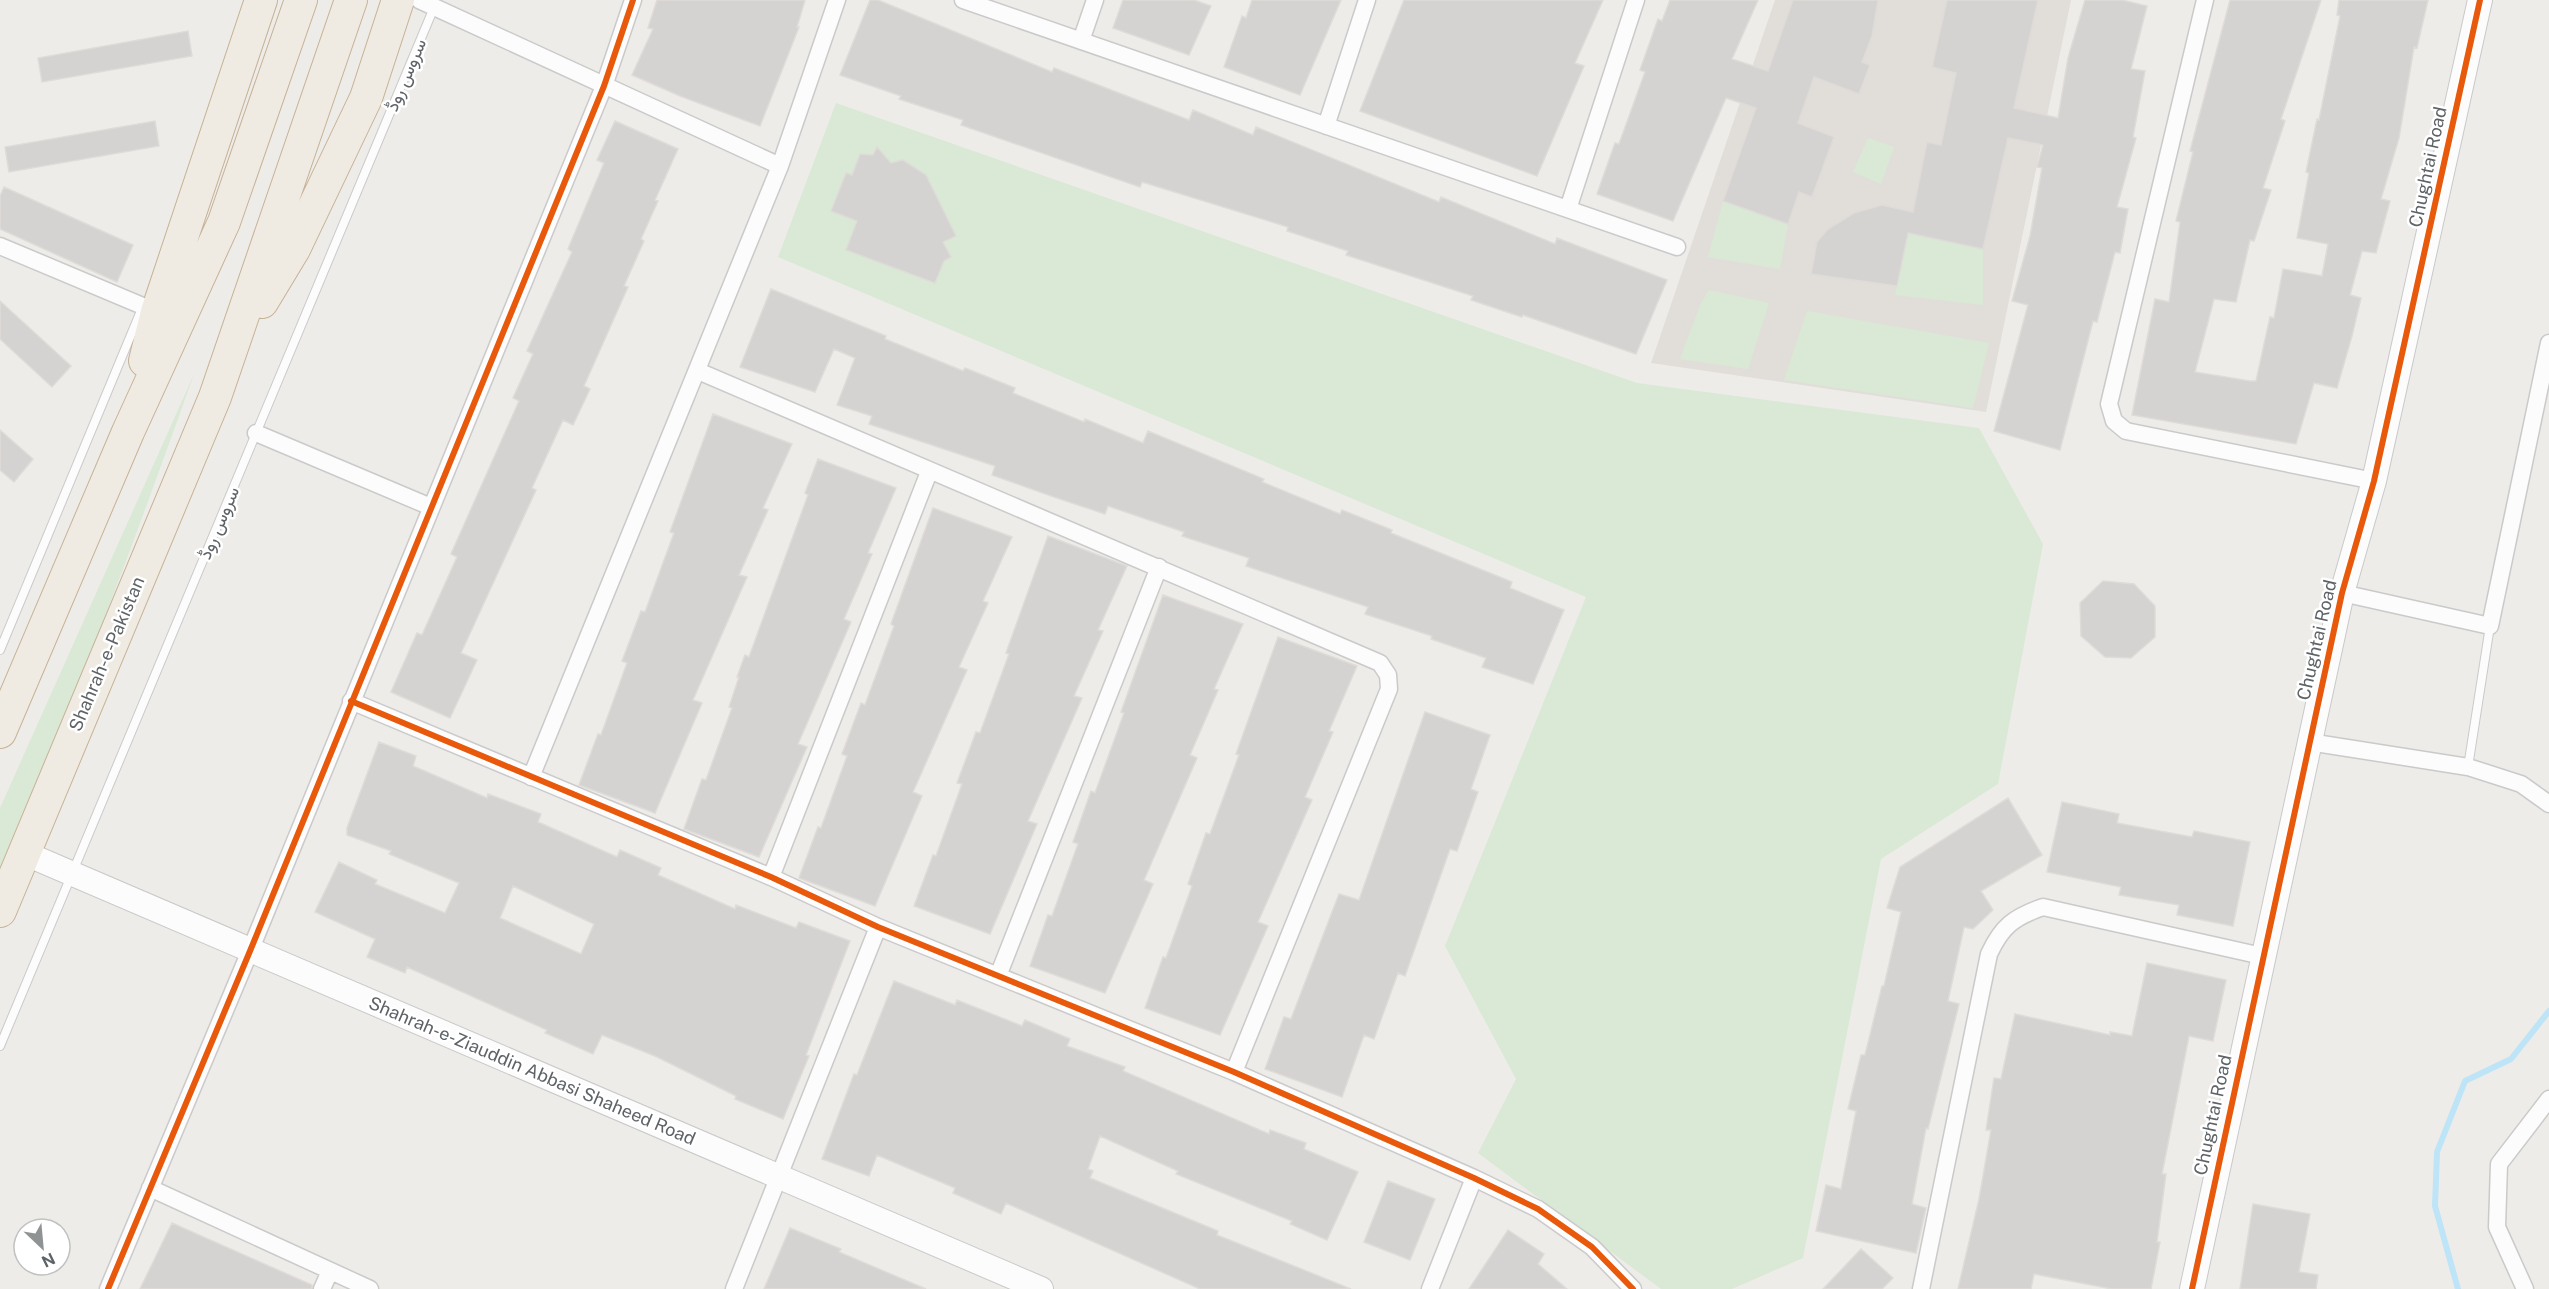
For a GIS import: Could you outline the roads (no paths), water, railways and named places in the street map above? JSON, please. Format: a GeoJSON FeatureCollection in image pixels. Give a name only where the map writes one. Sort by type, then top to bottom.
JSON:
{"type":"FeatureCollection","features":[{"type":"Feature","properties":{"kind":"highway"},"geometry":{"type":"LineString","coordinates":[[128,432],[150,309],[261,0]]}},
{"type":"Feature","properties":{"kind":"highway"},"geometry":{"type":"LineString","coordinates":[[0,732],[128,432],[224,222],[301,0]]}},
{"type":"Feature","properties":{"kind":"highway"},"geometry":{"type":"LineString","coordinates":[[231,353],[351,0]]}},
{"type":"Feature","properties":{"kind":"highway"},"geometry":{"type":"LineString","coordinates":[[231,353],[294,249],[366,98],[398,0]]}},
{"type":"Feature","properties":{"kind":"highway","name":"Shahrah-e-Pakistan"},"geometry":{"type":"LineString","coordinates":[[0,911],[231,353]]}},
{"type":"Feature","properties":{"kind":"street"},"geometry":{"type":"LineString","coordinates":[[108,1289],[250,951],[604,86],[633,0]]}},
{"type":"Feature","properties":{"kind":"street"},"geometry":{"type":"LineString","coordinates":[[531,777],[780,166],[837,0]]}},
{"type":"Feature","properties":{"kind":"street"},"geometry":{"type":"LineString","coordinates":[[963,0],[1677,247]]}},
{"type":"Feature","properties":{"kind":"street"},"geometry":{"type":"LineString","coordinates":[[1081,41],[1095,0]]}},
{"type":"Feature","properties":{"kind":"street"},"geometry":{"type":"LineString","coordinates":[[1326,126],[1367,0]]}},
{"type":"Feature","properties":{"kind":"street"},"geometry":{"type":"LineString","coordinates":[[1568,209],[1636,0]]}},
{"type":"Feature","properties":{"kind":"street"},"geometry":{"type":"LineString","coordinates":[[2205,0],[2109,404],[2114,421],[2126,431],[2374,481]]}},
{"type":"Feature","properties":{"kind":"street","name":"Chughtai Road"},"geometry":{"type":"LineString","coordinates":[[2192,1289],[2342,593],[2374,481],[2481,0]]}},
{"type":"Feature","properties":{"kind":"street"},"geometry":{"type":"LineString","coordinates":[[430,2],[604,86],[780,166]]}},
{"type":"Feature","properties":{"kind":"street"},"geometry":{"type":"LineString","coordinates":[[0,246],[150,309]]}},
{"type":"Feature","properties":{"kind":"street"},"geometry":{"type":"LineString","coordinates":[[2342,593],[2490,626],[2549,343]]}},
{"type":"Feature","properties":{"kind":"street"},"geometry":{"type":"LineString","coordinates":[[698,371],[929,472],[1159,567],[1380,663],[1388,675],[1389,689],[1234,1072]]}},
{"type":"Feature","properties":{"kind":"street"},"geometry":{"type":"LineString","coordinates":[[256,433],[431,507]]}},
{"type":"Feature","properties":{"kind":"street"},"geometry":{"type":"LineString","coordinates":[[771,878],[929,472]]}},
{"type":"Feature","properties":{"kind":"street"},"geometry":{"type":"LineString","coordinates":[[998,976],[1159,567]]}},
{"type":"Feature","properties":{"kind":"street"},"geometry":{"type":"LineString","coordinates":[[351,700],[771,878],[878,927],[1234,1072],[1474,1179],[1538,1209],[1592,1247],[1633,1289]]}},
{"type":"Feature","properties":{"kind":"street"},"geometry":{"type":"LineString","coordinates":[[2309,742],[2468,767],[2521,784],[2549,804]]}},
{"type":"Feature","properties":{"kind":"street","name":"Shahrah-e-Ziauddin Abbasi Shaheed Road"},"geometry":{"type":"LineString","coordinates":[[24,853],[1041,1289]]}},
{"type":"Feature","properties":{"kind":"street"},"geometry":{"type":"LineString","coordinates":[[1921,1289],[1989,954],[1998,933],[2024,914],[2043,907],[2262,956]]}},
{"type":"Feature","properties":{"kind":"street"},"geometry":{"type":"LineString","coordinates":[[734,1289],[878,927]]}},
{"type":"Feature","properties":{"kind":"street"},"geometry":{"type":"LineString","coordinates":[[2525,1289],[2497,1227],[2499,1164],[2549,1099]]}},
{"type":"Feature","properties":{"kind":"street"},"geometry":{"type":"LineString","coordinates":[[1430,1289],[1474,1179]]}},
{"type":"Feature","properties":{"kind":"street"},"geometry":{"type":"LineString","coordinates":[[150,1188],[370,1289]]}},
{"type":"Feature","properties":{"kind":"street"},"geometry":{"type":"LineString","coordinates":[[322,1289],[330,1271]]}},
{"type":"Feature","properties":{"kind":"lane","name":"سروس روڈ"},"geometry":{"type":"LineString","coordinates":[[0,1046],[256,433],[430,2]]}},
{"type":"Feature","properties":{"kind":"lane"},"geometry":{"type":"LineString","coordinates":[[0,650],[150,309]]}},
{"type":"Feature","properties":{"kind":"lane"},"geometry":{"type":"LineString","coordinates":[[2468,767],[2490,626]]}},
{"type":"Feature","properties":{"kind":"waterway"},"geometry":{"type":"LineString","coordinates":[[2458,1289],[2435,1206],[2437,1152],[2465,1081],[2511,1059],[2549,1011]]}}]}
